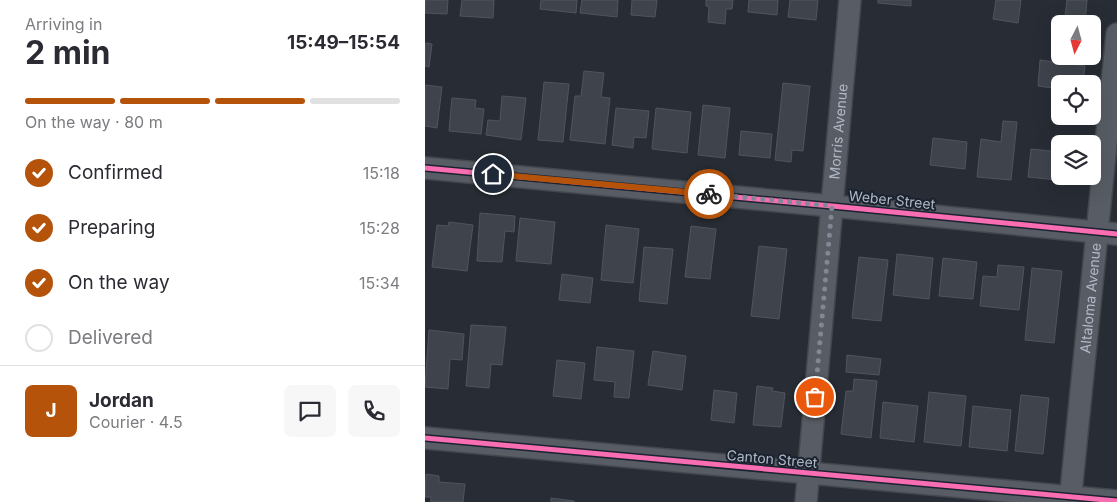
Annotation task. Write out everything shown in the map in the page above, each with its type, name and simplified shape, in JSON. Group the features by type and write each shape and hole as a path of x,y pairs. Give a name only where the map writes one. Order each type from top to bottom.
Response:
{"street":[{"name":"Morris Avenue","path":"806,502 850,0"},
{"name":"Altaloma Avenue","path":"1071,499 1107,233 1117,34"},
{"name":"Weber Street","path":"425,168 1107,233"},
{"name":"Canton Street","path":"425,438 1071,499 1117,501"}],"building":[{"path":"425,0 448,0 447,14 425,13"},
{"path":"462,0 494,0 493,18 460,16"},
{"path":"541,0 577,0 576,13 540,9"},
{"path":"582,0 618,0 617,17 580,13"},
{"path":"632,0 657,0 655,17 631,15"},
{"path":"706,0 733,0 732,9 726,9 725,24 708,22 709,7 706,6"},
{"path":"749,0 778,0 777,15 748,12"},
{"path":"790,0 818,0 816,20 788,17"},
{"path":"878,0 911,0 911,6 878,3"},
{"path":"996,0 1021,0 1018,23 993,19"},
{"path":"1067,0 1087,0 1086,15 1065,15"},
{"path":"425,43 432,44 429,67 425,66"},
{"path":"1040,60 1051,61 1051,65 1085,66 1084,75 1051,75 1051,88 1038,86"},
{"path":"584,71 604,73 601,97 610,98 605,144 570,140 575,96 581,96"},
{"path":"544,82 569,84 563,142 538,140"},
{"path":"783,83 810,86 803,151 792,150 791,162 775,160"},
{"path":"425,85 442,87 437,128 425,126"},
{"path":"502,96 526,98 521,140 486,135 488,120 500,121"},
{"path":"452,98 476,100 475,108 484,109 481,134 449,131"},
{"path":"703,105 730,108 725,158 698,155"},
{"path":"616,108 649,111 646,138 634,137 633,148 612,145"},
{"path":"656,108 691,112 687,153 652,149"},
{"path":"1003,121 1017,122 1011,180 977,177 981,139 1001,142"},
{"path":"741,131 772,134 770,158 739,155"},
{"path":"933,138 967,142 965,169 930,165"},
{"path":"1031,149 1051,151 1051,179 1028,177"},
{"path":"480,213 515,216 514,232 505,231 502,262 477,261"},
{"path":"520,218 555,222 551,264 516,261"},
{"path":"449,222 473,225 467,271 432,267 437,225 448,226"},
{"path":"606,225 639,229 633,283 601,280"},
{"path":"691,226 716,229 710,279 685,277"},
{"path":"759,246 787,249 779,319 751,316"},
{"path":"644,247 673,249 667,304 639,301"},
{"path":"897,254 933,258 929,299 893,295"},
{"path":"859,257 888,260 881,321 852,318"},
{"path":"943,258 977,262 973,299 939,296"},
{"path":"998,265 1024,267 1019,310 980,306 983,276 997,277"},
{"path":"1032,268 1062,271 1054,343 1025,340"},
{"path":"562,274 593,278 590,303 559,300"},
{"path":"471,325 506,327 502,365 491,364 489,388 466,386"},
{"path":"429,330 464,334 462,360 450,359 448,389 425,387"},
{"path":"597,347 634,351 629,398 614,397 615,382 594,380"},
{"path":"653,351 686,356 682,390 648,385"},
{"path":"847,355 881,359 879,375 846,372"},
{"path":"557,360 585,363 581,399 553,396"},
{"path":"854,379 877,381 871,438 841,434 846,391 853,391"},
{"path":"757,386 773,388 772,391 785,393 781,427 753,425"},
{"path":"714,390 737,393 734,423 711,420"},
{"path":"929,392 966,396 961,446 924,442"},
{"path":"1021,395 1049,398 1043,454 1015,451"},
{"path":"883,402 918,406 914,442 880,438"},
{"path":"973,406 1011,410 1007,451 969,447"},
{"path":"426,474 439,476 439,482 465,484 463,502 431,502 431,497 425,497"},
{"path":"551,498 574,501 574,502 551,502"}],"cycle path":[{"path":"425,168 1117,234"},
{"path":"425,438 1117,501"}],"way so far":[{"path":"709,194 832,206 815,397"}],"route":[{"path":"493,174 709,194"}]}
